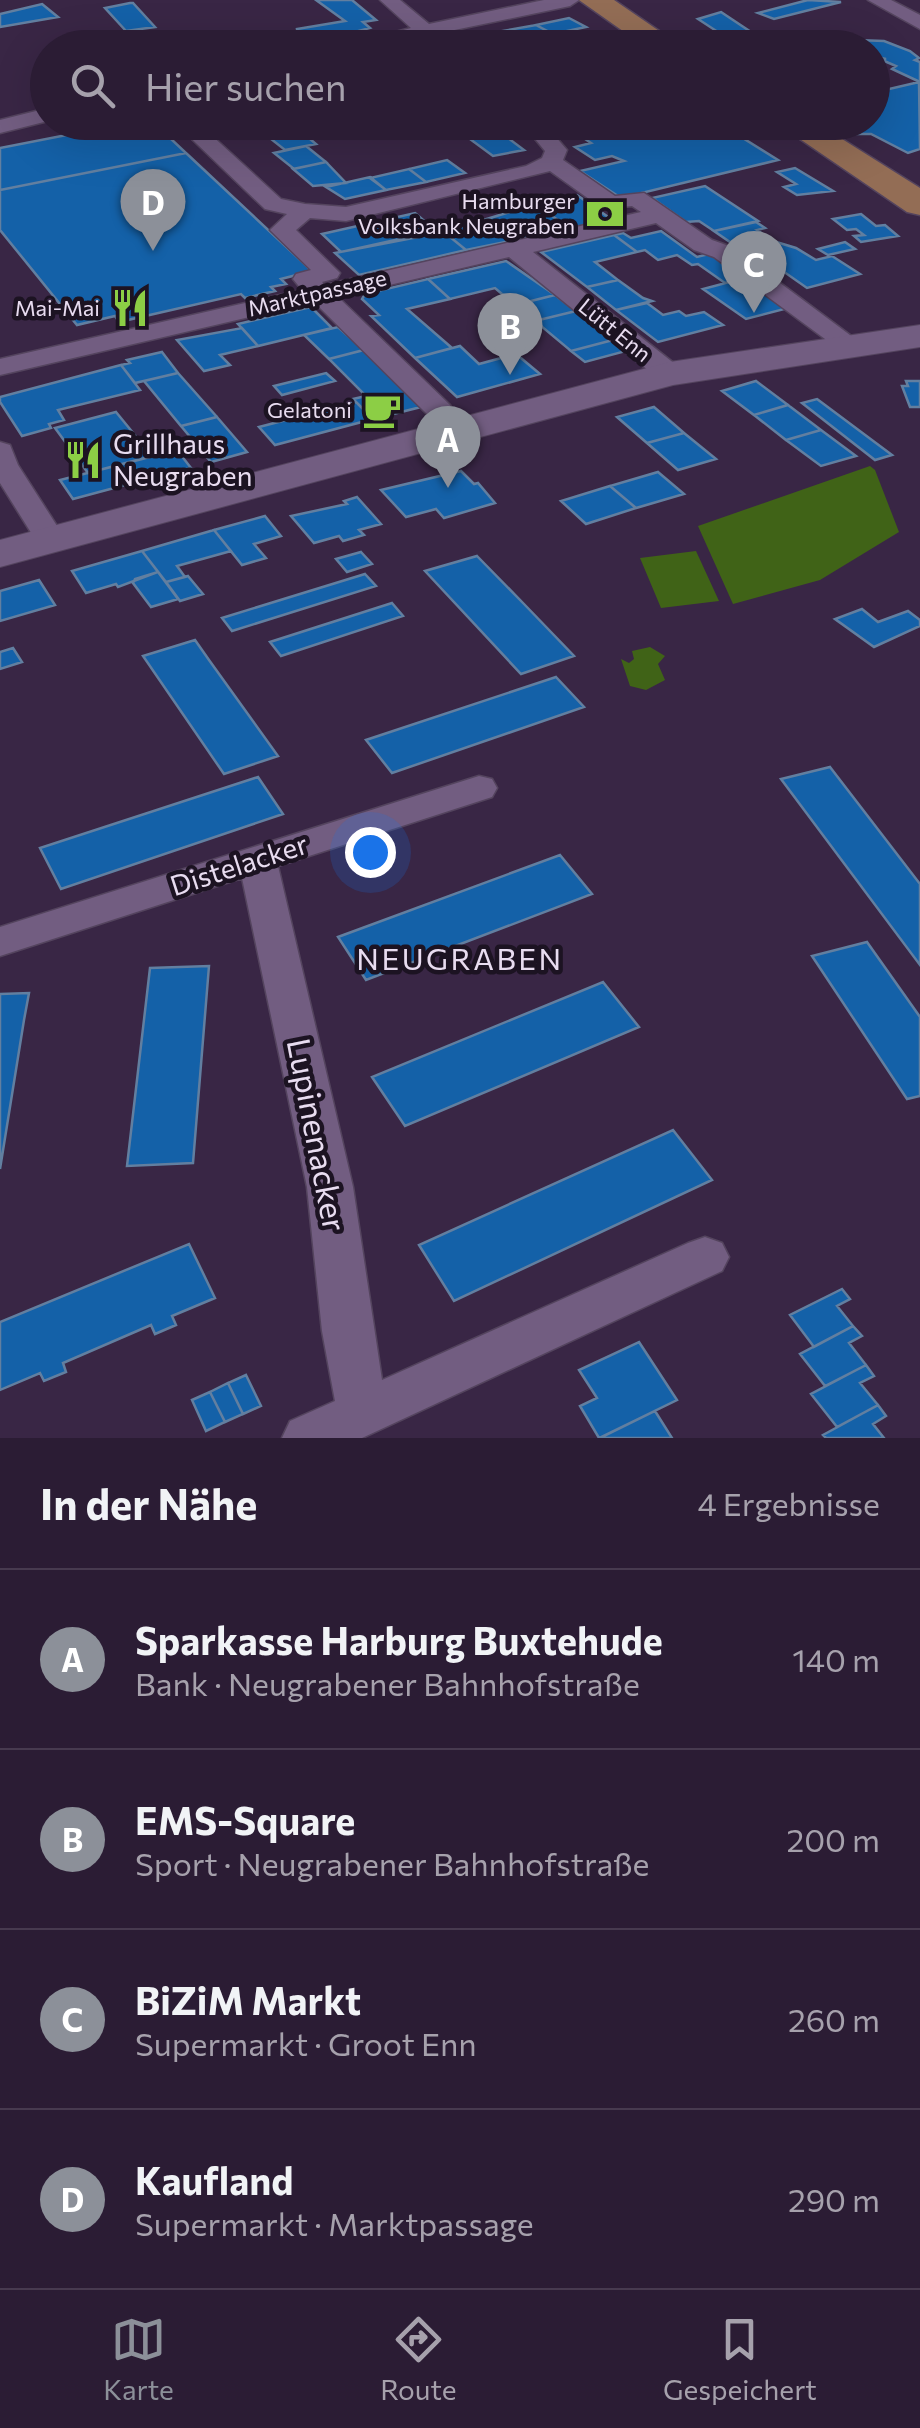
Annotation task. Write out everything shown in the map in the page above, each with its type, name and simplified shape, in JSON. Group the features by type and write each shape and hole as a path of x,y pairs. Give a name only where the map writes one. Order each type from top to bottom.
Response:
{"main road":[{"path":"594,0 641,30"},
{"path":"625,0 662,30"},
{"path":"819,140 918,204"}],"street":[{"path":"389,0 426,30 570,0"},
{"path":"877,0 920,23"},
{"path":"0,127 30,119"},
{"path":"204,140 273,204 346,214 510,178 551,162 556,150 547,140"},
{"path":"551,162 703,245 724,252 853,347 920,352"},
{"name":"Marktpassage","path":"0,367 330,285 513,248 635,207"},
{"path":"305,211 282,230 440,411 451,432"},
{"name":"Lütt Enn","path":"513,248 670,374"},
{"path":"0,554 670,374 920,336"},
{"path":"0,451 3,466 52,540"},
{"name":"Distelacker","path":"0,942 479,788"},
{"name":"Lupinenacker","path":"257,859 330,1187 347,1331 364,1413"},
{"path":"308,1438 705,1257"}],"green space":[{"path":"870,466 899,532 820,580 733,604 698,526"},
{"path":"696,551 719,601 661,608 640,558"},
{"path":"650,647 665,656 658,664 665,680 646,690 630,686 621,659 629,663 634,659 632,651"}],"building":[{"path":"316,0 352,0 376,20 363,22 370,28 362,30 297,30 297,29 345,21"},
{"path":"808,0 841,2 774,19 758,13"},
{"path":"133,3 155,27 125,30 105,8"},
{"path":"42,4 58,17 0,27 0,14"},
{"path":"721,12 748,30 715,30 698,19"},
{"path":"569,18 586,27 545,30 536,25"},
{"path":"536,25 545,30 508,30"},
{"path":"890,43 919,58 915,60 920,62 920,82 892,69 896,66 890,63"},
{"path":"919,82 920,149 908,153 883,140 890,140 890,89"},
{"path":"41,140 172,140 186,153 0,190 0,148"},
{"path":"272,140 311,140 316,144 285,150"},
{"path":"471,140 511,140 524,150 493,156"},
{"path":"586,140 746,140 778,160 621,198 580,171 624,161 612,156 595,160 575,147 591,143"},
{"path":"306,146 326,162 294,169 274,153"},
{"path":"186,153 312,271 281,279 286,284 271,287 275,291 245,298 241,294 119,322 115,316 77,325 0,230 0,190"},
{"path":"447,160 465,173 426,182 409,169"},
{"path":"326,162 346,183 313,186 293,169"},
{"path":"795,168 833,191 797,195 784,187 796,184 777,172"},
{"path":"409,169 426,182 386,190 370,178"},
{"path":"370,177 386,190 345,199 326,187"},
{"path":"705,186 758,221 714,231 699,221 686,222 652,198"},
{"path":"577,195 611,219 570,229 536,204"},
{"path":"536,204 570,229 466,250 444,232"},
{"path":"415,213 436,231 341,252 322,234"},
{"path":"861,214 898,236 861,242 854,236 864,235 856,229 847,230 833,219"},
{"path":"756,222 765,228 757,230 773,241 816,260 832,256 860,274 807,288 780,269 772,271 714,231"},
{"path":"661,231 697,257 713,253 748,277 725,283 698,264 692,265 677,255 658,260 645,250 637,252 614,235 623,233 631,238"},
{"path":"444,232 466,250 359,275 335,253"},
{"path":"614,235 637,252 595,262 618,280 587,287 541,252"},
{"path":"845,242 855,249 828,255 818,249"},
{"path":"506,261 555,295 515,305 495,288 450,299 428,279"},
{"path":"748,277 792,307 746,319 703,289"},
{"path":"428,279 450,299 407,309 452,348 415,358 371,316 379,315 362,299 365,294"},
{"path":"618,280 652,301 616,310 587,287"},
{"path":"555,295 576,311 535,321 520,314 524,313 515,305"},
{"path":"647,303 663,315 704,312 723,325 658,342 616,310"},
{"path":"311,307 332,328 258,346 238,324"},
{"path":"576,311 613,340 571,351 535,321"},
{"path":"338,327 364,350 329,359 304,335"},
{"path":"242,328 258,346 220,355 230,365 204,371 177,340"},
{"path":"613,340 626,351 585,362 571,351"},
{"path":"460,346 479,364 516,354 540,374 457,397 415,358"},
{"path":"364,350 421,407 373,419 353,399 366,396 329,359"},
{"path":"162,352 178,373 135,383 121,365 130,363 127,360"},
{"path":"121,365 140,390 58,410 64,420 49,424 51,428 22,436 0,402 0,397"},
{"path":"178,373 217,417 181,426 144,381"},
{"path":"326,373 335,381 282,395 274,386"},
{"path":"756,381 788,405 754,415 722,391"},
{"path":"906,381 920,381 920,407 910,407 902,386 908,386"},
{"path":"817,399 892,455 875,460 802,403"},
{"path":"356,402 373,419 275,445 259,427"},
{"path":"788,405 821,430 786,440 754,415"},
{"path":"654,407 684,433 647,443 617,417"},
{"path":"116,412 152,456 88,473 55,428"},
{"path":"217,417 247,452 211,462 181,426"},
{"path":"821,430 856,456 821,466 786,440"},
{"path":"684,433 716,459 678,470 647,443"},
{"path":"177,450 191,468 129,484 115,466"},
{"path":"115,466 129,484 73,499 60,480"},
{"path":"461,471 495,503 444,518 436,509 406,517 381,490"},
{"path":"658,472 684,494 636,508 610,486"},
{"path":"610,486 636,508 586,524 561,501"},
{"path":"357,497 381,524 359,530 364,535 314,543 291,516 347,504 344,501"},
{"path":"265,516 281,536 254,544 266,558 242,565 214,530"},
{"path":"214,530 231,551 177,566 185,577 166,582 142,551"},
{"path":"142,551 158,572 118,587 116,584 86,593 72,571"},
{"path":"361,552 372,564 347,572 336,559"},
{"path":"477,556 574,656 521,674 425,571"},
{"path":"158,572 178,599 151,607 133,583"},
{"path":"365,574 376,586 232,631 222,618"},
{"path":"188,576 203,594 180,601 166,582"},
{"path":"39,580 55,605 0,621 0,591"},
{"path":"392,603 403,616 281,656 270,642"},
{"path":"862,609 878,622 908,611 920,620 920,626 874,647 835,619"},
{"path":"195,640 278,756 224,774 143,656"},
{"path":"13,648 22,662 0,669 0,652"},
{"path":"556,677 584,707 392,773 366,740"},
{"path":"830,767 920,884 920,965 781,779"},
{"path":"258,777 283,814 61,889 40,848"},
{"path":"560,855 592,894 366,980 338,937"},
{"path":"867,942 920,1017 920,1096 907,1099 812,956"},
{"path":"209,966 193,1163 127,1166 150,968"},
{"path":"603,982 639,1027 405,1126 372,1077"},
{"path":"29,993 24,1020 0,1169 0,994"},
{"path":"673,1130 712,1180 454,1301 419,1245"},
{"path":"189,1244 215,1298 172,1316 176,1325 155,1334 151,1325 63,1363 66,1372 44,1381 40,1373 0,1390 0,1322"},
{"path":"842,1289 850,1299 837,1306 853,1326 814,1347 790,1315"},
{"path":"853,1326 862,1336 849,1343 866,1365 825,1386 800,1354"},
{"path":"639,1342 677,1400 599,1438 580,1406 597,1398 579,1370"},
{"path":"866,1365 874,1376 860,1383 878,1405 837,1427 811,1394"},
{"path":"246,1375 261,1406 243,1414 228,1383"},
{"path":"228,1383 243,1414 225,1422 210,1392"},
{"path":"210,1392 225,1422 206,1431 192,1400"},
{"path":"878,1405 886,1416 873,1424 884,1438 823,1435"},
{"path":"655,1411 672,1438 600,1438"}],"place":[{"name":"Hamburger Volksbank Neugraben","path":"605,214"},
{"name":"Kaufland","path":"153,251"},
{"name":"Mai-Mai","path":"130,308"},
{"name":"BiZiM Markt","path":"754,313"},
{"name":"EMS-Square","path":"510,375"},
{"name":"Gelatoni","path":"382,410"},
{"name":"Grillhaus Neugraben","path":"83,460"},
{"name":"Sparkasse Harburg Buxtehude","path":"448,488"}],"district":[{"name":"NEUGRABEN","path":"460,960"}]}
